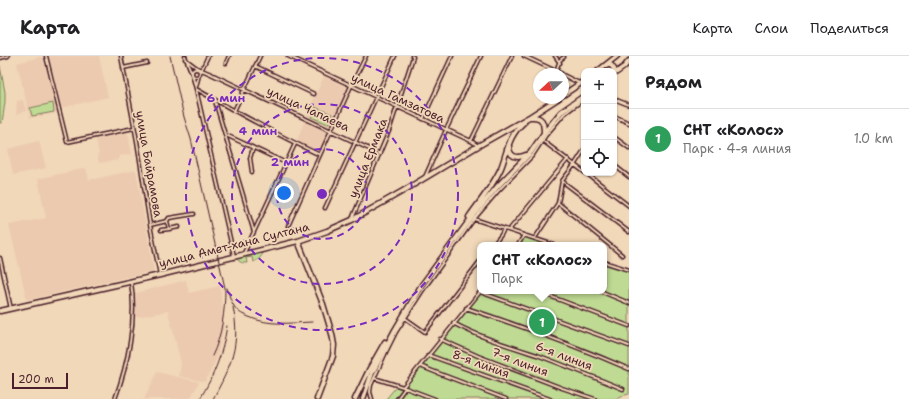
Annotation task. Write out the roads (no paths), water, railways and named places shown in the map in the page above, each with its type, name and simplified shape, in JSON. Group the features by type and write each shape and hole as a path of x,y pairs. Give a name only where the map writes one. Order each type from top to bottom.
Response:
{"main road":[{"path":"602,68 617,56"},
{"path":"617,71 624,67 629,60"},
{"path":"602,68 608,65 611,65 613,68"},
{"path":"569,91 581,84"},
{"path":"364,399 372,373 421,286 492,193 531,152 561,112 581,99"},
{"path":"355,399 369,370 420,283 492,186 501,168 510,139 518,128 531,116 550,104"},
{"path":"531,116 541,119 544,133"},
{"name":"улица Амет-хана Султана","path":"0,311 234,257 298,241 327,231 352,220 531,116"},
{"path":"499,135 507,133 510,136 509,148 512,156 520,157 531,152"},
{"path":"298,241 323,304 334,345 333,356 317,399"}],"street":[{"path":"0,58 8,56"},
{"path":"46,56 67,142 134,128"},
{"name":"улица Байрамова","path":"120,56 160,275"},
{"path":"185,56 196,89 234,257"},
{"path":"196,89 208,56"},
{"path":"226,63 229,56"},
{"path":"234,111 260,56"},
{"name":"улица Гамзатова","path":"288,56 478,146"},
{"path":"288,226 366,56"},
{"path":"326,208 395,56"},
{"name":"улица Ермака","path":"352,220 389,131 413,56"},
{"path":"423,119 452,56"},
{"path":"424,178 481,56"},
{"path":"471,142 512,56"},
{"path":"524,56 550,68"},
{"path":"555,56 560,63"},
{"path":"558,68 560,60 564,57"},
{"name":"улица Чапаева","path":"186,59 197,68 380,154"},
{"path":"123,68 147,63"},
{"path":"255,66 314,94"},
{"path":"192,74 192,70 197,68 200,71 200,75"},
{"path":"192,74 195,77 200,75"},
{"path":"569,77 581,83"},
{"path":"196,89 295,144 320,155"},
{"path":"215,99 254,232"},
{"path":"372,399 370,392 374,378 386,352 423,290 474,219 498,191 533,155 564,114 581,100"},
{"path":"617,101 629,105"},
{"path":"617,117 629,123"},
{"path":"225,135 286,163"},
{"path":"617,139 629,148"},
{"path":"543,141 581,169"},
{"path":"244,254 295,144"},
{"path":"252,172 250,158 253,147"},
{"path":"535,238 558,202 562,182 581,155"},
{"path":"509,230 568,159"},
{"path":"617,167 629,177"},
{"path":"590,176 629,206"},
{"path":"562,182 629,232"},
{"path":"558,202 606,242"},
{"path":"150,225 167,221 169,218 194,214"},
{"path":"474,219 546,242"},
{"path":"167,221 168,229"},
{"path":"162,230 179,227"},
{"path":"495,242 504,229"},
{"path":"520,242 524,235"},
{"path":"607,243 622,255"},
{"path":"0,258 11,308"},
{"path":"607,263 629,270"},
{"path":"405,318 425,332 477,265"},
{"path":"115,399 123,377 130,340 133,293 130,281"},
{"path":"398,399 404,387 428,354 478,294"},
{"path":"488,294 629,346"},
{"path":"544,294 629,326"},
{"path":"607,294 629,303"},
{"path":"466,308 530,330 612,361 629,369"},
{"name":"6-я линия","path":"454,323 460,327 570,367 623,389"},
{"name":"7-я линия","path":"440,340 562,388 595,399"},
{"name":"8-я линия","path":"428,354 550,399"},
{"path":"420,366 506,399"},
{"path":"374,378 436,399"}],"railway":[{"path":"170,56 184,117 191,139 225,288 222,323 212,356"},
{"path":"227,288 231,302 236,309 240,313 249,317 272,323 312,322"},
{"path":"213,399 225,376 233,355 236,333 233,307"},
{"path":"200,399 217,364 223,346 227,326"}],"place":[{"name":"СНТ «Колос»","path":"542,322"}]}
